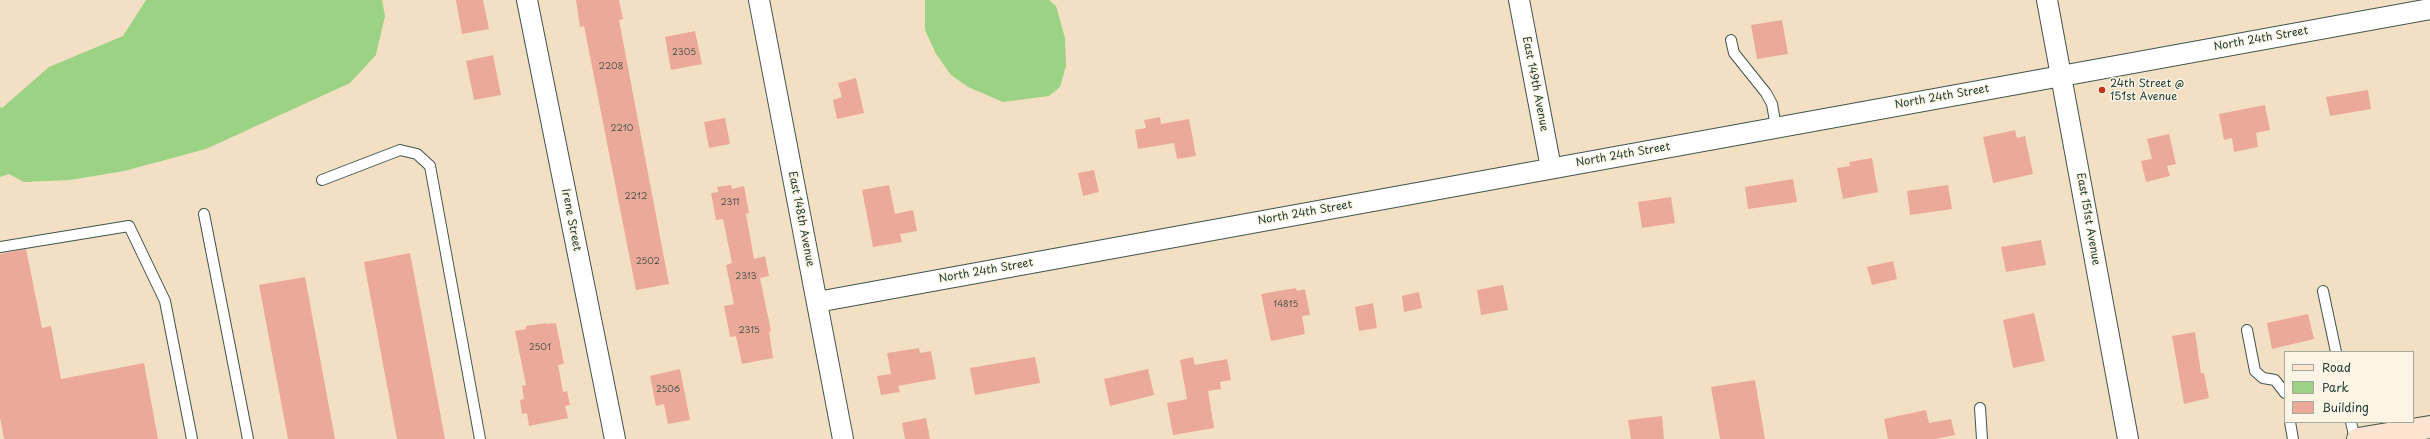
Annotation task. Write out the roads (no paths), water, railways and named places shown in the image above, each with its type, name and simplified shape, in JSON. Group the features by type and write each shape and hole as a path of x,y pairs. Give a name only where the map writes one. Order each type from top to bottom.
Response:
{"street":[{"name":"Irene Street","path":"527,0 615,439"},
{"name":"East 148th Avenue","path":"759,0 843,439"},
{"name":"East 149th Avenue","path":"1519,0 1551,168"},
{"name":"East 151st Avenue","path":"2047,0 2128,439"},
{"name":"North 24th Street","path":"817,302 2430,9"},
{"path":"2356,439 2430,427"}],"lane":[{"path":"1731,40 1734,52 1772,104 1776,128"},
{"path":"322,180 400,150 417,154 430,166 480,439"},
{"path":"204,214 248,439"},
{"path":"0,247 129,226 165,301 192,439"},
{"path":"2323,291 2336,351"},
{"path":"2247,330 2255,371 2263,378 2275,380 2284,392"},
{"path":"1980,408 1982,439"},
{"path":"2290,423 2293,439"},
{"path":"2352,423 2356,439"}],"place":[{"name":"24th Street @ 151st Avenue","path":"2102,90"}]}
